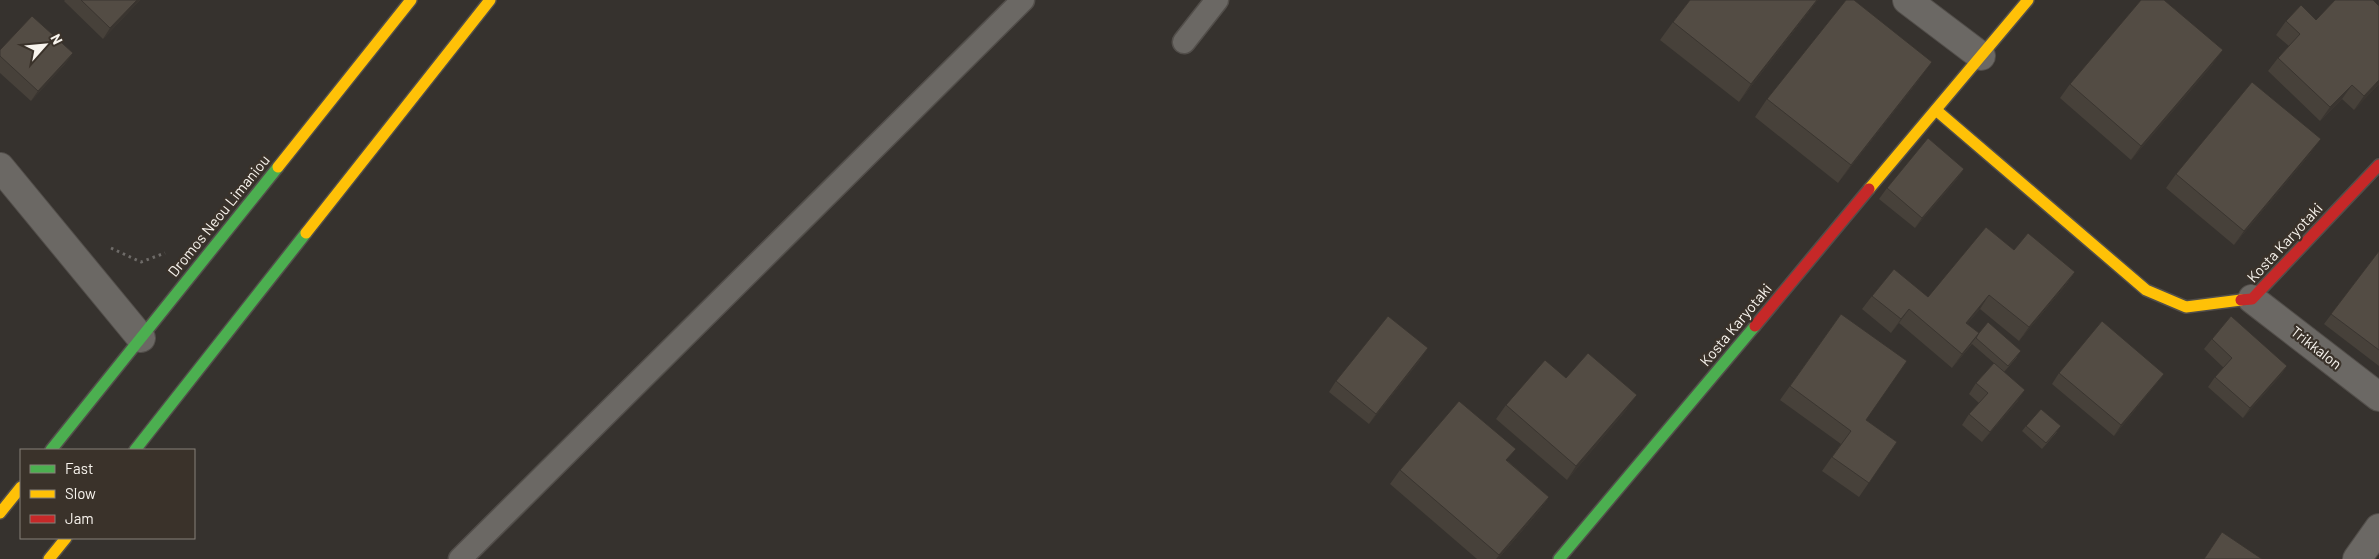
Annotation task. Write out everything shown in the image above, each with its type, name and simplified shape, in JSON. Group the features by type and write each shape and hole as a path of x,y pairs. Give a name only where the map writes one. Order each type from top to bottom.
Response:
{"street":[{"name":"Dromos Neou Limaniou","path":"51,449 411,0"},
{"path":"135,449 490,0"},
{"path":"1907,0 1981,56"},
{"name":"Kosta Karyotaki","path":"1559,559 2028,0"},
{"name":"Kosta Karyotaki","path":"1936,110 2146,290 2186,308 2252,299 2379,165"},
{"path":"0,168 140,338"},
{"name":"Trikkalon","path":"2252,299 2379,397"},
{"path":"0,514 20,488"},
{"path":"2357,559 2379,528"},
{"path":"49,559 65,539"}],"lane":[{"path":"460,559 1022,0"},
{"path":"1184,42 1217,0"}],"building":[{"path":"81,0 137,0 110,28"},
{"path":"1690,0 1817,0 1751,84 1673,22"},
{"path":"1846,0 1854,0 1932,62 1851,165 1767,99"},
{"path":"2141,0 2164,0 2223,50 2141,146 2070,84"},
{"path":"2335,0 2373,0 2379,6 2379,80 2364,96 2352,85 2330,107 2278,58 2300,34 2286,21 2301,5 2316,20"},
{"path":"32,16 73,53 38,91 0,56 0,50"},
{"path":"2252,82 2321,139 2244,231 2176,174"},
{"path":"1928,138 1964,169 1922,218 1887,188"},
{"path":"1986,227 2014,250 2028,233 2075,272 2029,327 1989,295 1966,323 1979,333 1962,354 1909,309 1901,319 1872,296 1894,269 1928,297"},
{"path":"2379,251 2379,350 2331,314"},
{"path":"1841,314 1907,361 1866,420 1897,442 1869,483 1832,457 1851,431 1790,386"},
{"path":"1388,316 1428,348 1376,414 1336,381"},
{"path":"2231,316 2287,366 2250,408 2215,377 2232,358 2212,339"},
{"path":"2102,321 2164,374 2121,425 2059,373"},
{"path":"1988,322 2021,351 2008,366 1976,338"},
{"path":"1588,353 1637,395 1576,466 1506,405 1545,360 1566,378"},
{"path":"1994,363 2025,390 1990,432 1969,414 1988,393 1976,383"},
{"path":"1459,401 1516,449 1506,460 1549,497 1499,555 1400,470"},
{"path":"2041,409 2061,426 2046,443 2026,426"},
{"path":"2222,532 2262,559 2204,559"}],"traffic: fast":[{"path":"52,449 278,167"},
{"path":"136,449 306,233"},
{"path":"1559,559 1755,326"}],"traffic: slow":[{"path":"278,167 411,0"},
{"path":"306,233 490,0"},
{"path":"1869,189 2028,0"},
{"path":"1936,110 2146,290 2186,307 2241,300"},
{"path":"0,513 20,488"},
{"path":"49,559 65,539"}],"traffic: jam":[{"path":"2241,300 2252,299 2379,165"},
{"path":"1755,326 1869,189"}]}
